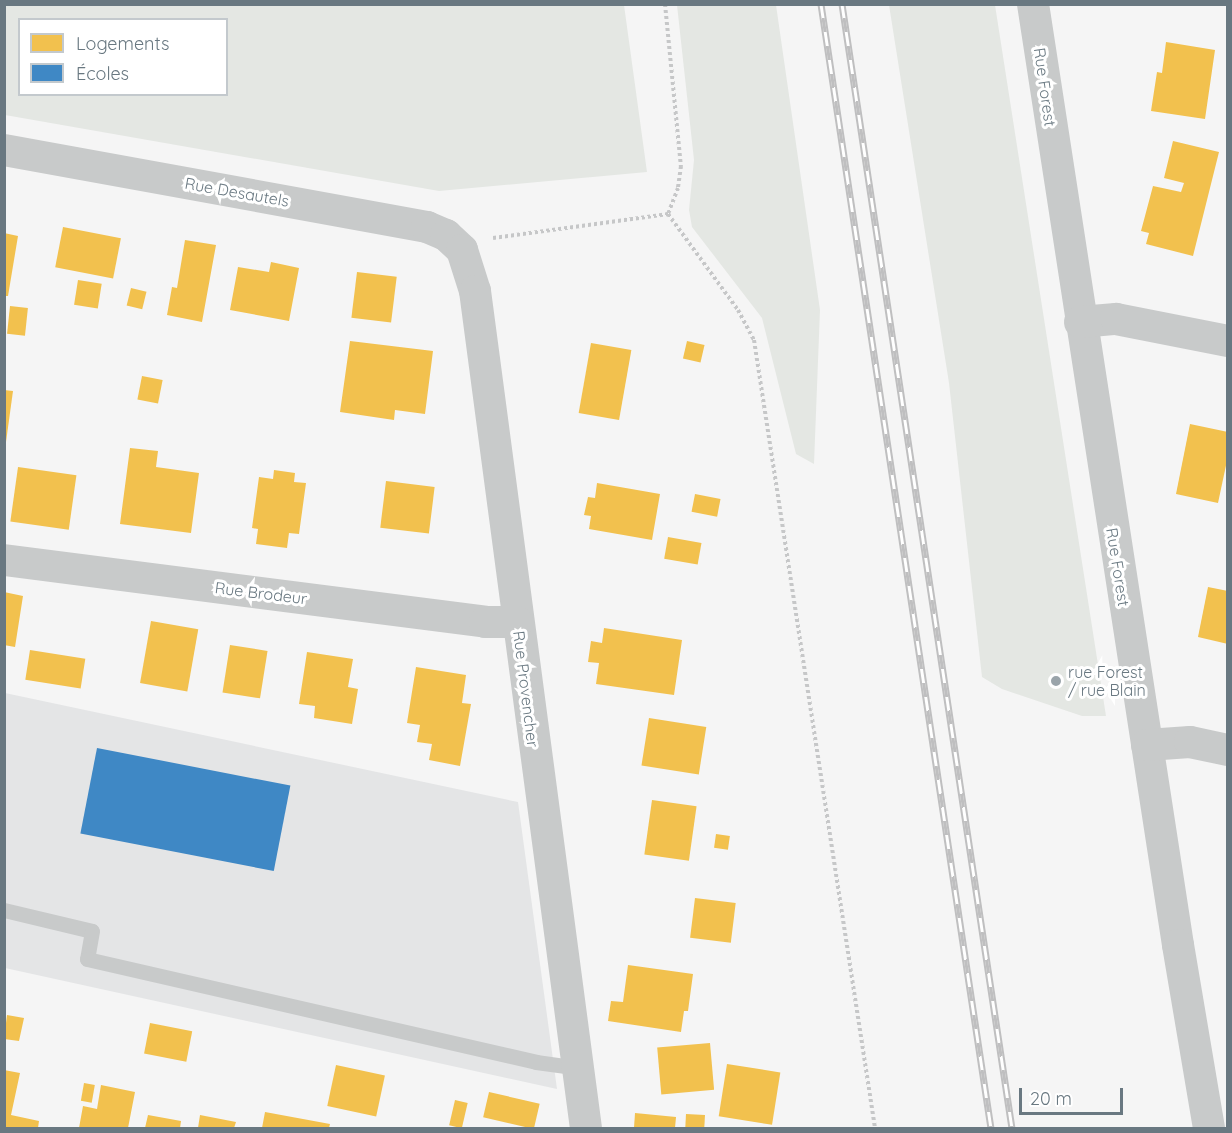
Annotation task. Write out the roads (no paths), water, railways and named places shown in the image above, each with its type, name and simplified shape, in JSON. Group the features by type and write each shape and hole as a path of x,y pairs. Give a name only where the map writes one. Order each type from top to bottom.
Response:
{"street":[{"name":"Rue Forest","path":"1033,4 1080,322 1209,1128"},
{"name":"Rue Desautels","path":"4,150 427,228 475,244"},
{"name":"Rue Provencher","path":"475,244 475,291 517,622 586,1128"},
{"path":"1080,322 1116,319 1227,341"},
{"name":"Rue Brodeur","path":"4,560 485,622 517,622"},
{"path":"1147,745 1190,742 1227,750"}],"lane":[{"path":"4,910 93,931 87,959 524,1060 579,1068"}],"railway":[{"path":"821,4 991,1128"},
{"path":"842,4 1012,1128"}],"place":[{"name":"rue Forest / rue Blain","path":"1056,681"}]}
